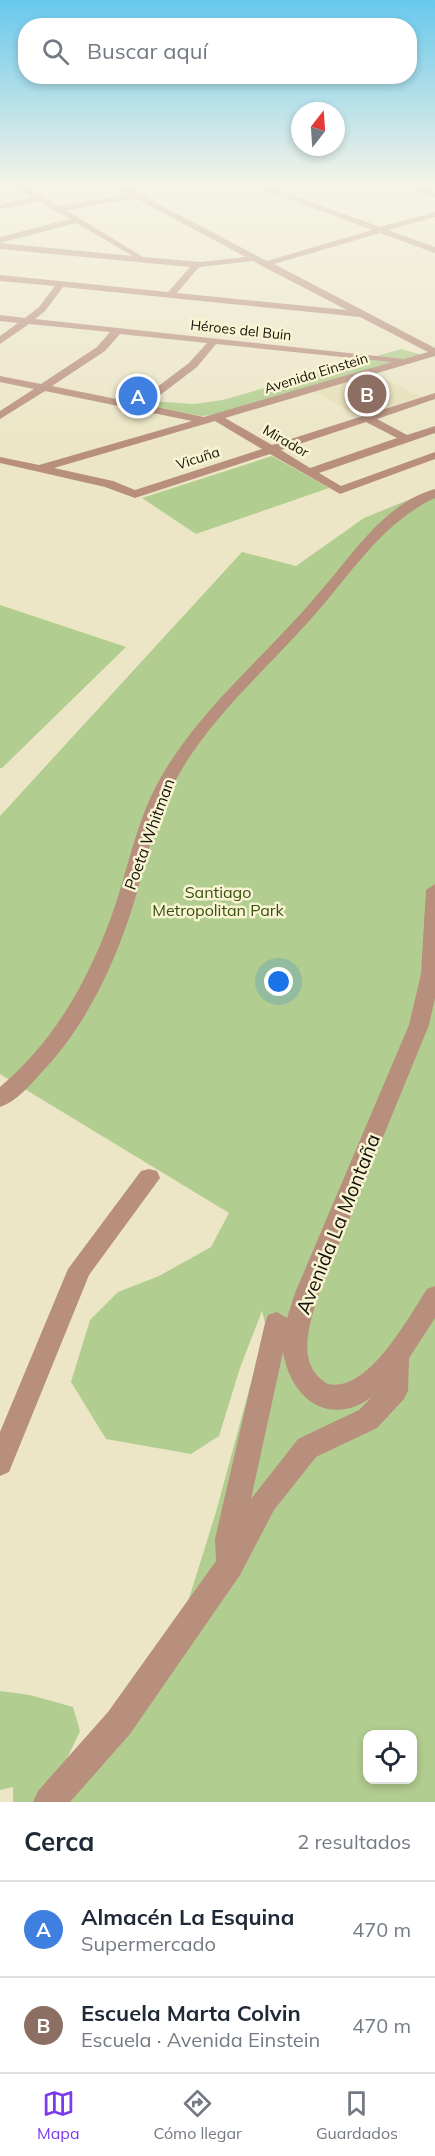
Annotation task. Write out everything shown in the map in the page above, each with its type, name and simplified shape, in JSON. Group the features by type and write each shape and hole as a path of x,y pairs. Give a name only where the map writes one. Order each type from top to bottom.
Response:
{"street":[{"path":"170,295 190,271"},
{"path":"279,271 435,353"},
{"path":"0,278 361,314"},
{"path":"0,341 47,304 62,284"},
{"name":"Héroes del Buin","path":"0,318 408,361"},
{"path":"0,416 101,349 118,330"},
{"path":"138,407 200,359 214,340"},
{"name":"Avenida Einstein","path":"39,469 435,353"},
{"name":"Avenida Einstein","path":"0,379 205,420"},
{"name":"Vicuña","path":"39,469 109,484 135,494 435,396"},
{"name":"Mirador","path":"218,418 340,490 435,455"},
{"path":"367,418 407,439"},
{"path":"309,472 435,429"},
{"path":"0,460 39,469"},
{"name":"Poeta Whitman","path":"0,1099 38,1063 66,1028 93,984 111,944 154,812 169,776 194,739 220,706 330,590 369,540 406,507 435,493"},
{"name":"Avenida La Montaña","path":"435,890 431,974 420,1025 307,1293 296,1333 295,1352 302,1377 318,1395 334,1399 358,1392 397,1354 435,1297"},
{"path":"0,1463 80,1269 149,1179"},
{"path":"230,1552 277,1323"},
{"path":"49,1802 119,1723 230,1552 265,1501 307,1448 368,1419 395,1391 397,1354"}],"shaded area":[{"path":"375,374 421,397 358,416 314,391"}],"green space":[{"path":"401,349 423,355 213,415 201,416 145,405 151,401 194,404 223,400"},
{"path":"272,456 329,488 196,534 142,498"},
{"name":"Santiago Metropolitan Park","path":"435,489 435,1802 64,1802 167,1669 216,1512 266,1327 262,1311 240,1368 219,1436 191,1454 106,1439 71,1382 90,1320 118,1292 159,1276 211,1247 229,1213 0,1074 0,816 242,552 296,566 364,518"},
{"path":"0,605 126,647 2,768 0,768"},
{"path":"0,1691 30,1695 73,1707 80,1731 57,1780 33,1802 13,1802 13,1787 0,1790"}],"place":[{"name":"Escuela Marta Colvin","path":"367,394"},
{"name":"Almacén La Esquina","path":"138,396"}]}
